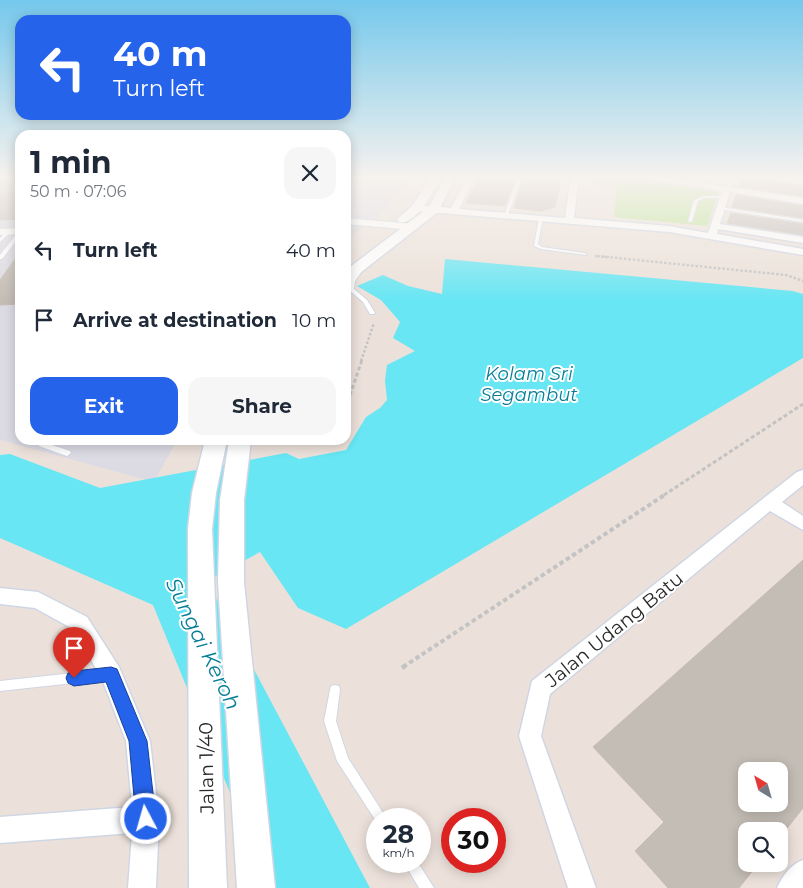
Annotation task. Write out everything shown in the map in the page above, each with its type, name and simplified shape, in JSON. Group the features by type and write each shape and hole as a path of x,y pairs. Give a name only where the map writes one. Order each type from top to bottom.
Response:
{"main road":[{"path":"351,257 405,217"},
{"path":"351,273 424,217"},
{"name":"Jalan 1/40","path":"208,888 200,529 204,493 215,445"},
{"path":"239,445 232,500 231,582 256,888"}],"street":[{"path":"534,217 670,229 803,252"},
{"path":"712,236 717,217"},
{"path":"351,221 412,227"},
{"path":"714,226 803,240"},
{"name":"Jalan Udang Batu","path":"582,888 530,736 540,688 803,476"},
{"path":"770,502 803,524"},
{"path":"0,596 38,600 80,623 111,674 138,741 146,819 142,888"},
{"path":"0,830 146,819"},
{"path":"791,888 803,873"}],"lane":[{"path":"780,217 803,221"},
{"path":"541,218 536,245 541,248 584,254"},
{"path":"0,241 12,234"},
{"path":"0,258 12,234"},
{"path":"365,262 352,281 351,290 365,301 372,313"},
{"path":"45,445 67,453"},
{"path":"0,686 111,674"},
{"path":"335,690 330,721 343,761 374,808"},
{"path":"417,873 427,888"}],"path":[{"path":"584,254 786,275 803,281"},
{"path":"351,392 374,322 372,313"},
{"path":"402,668 803,404"}],"shaded area":[{"path":"0,217 15,217 15,444 0,440"},
{"path":"351,217 376,217 351,236"},
{"path":"18,445 174,445 154,482"}],"green space":[{"path":"619,217 710,217 707,226"}],"water":[{"name":"Kolam Sri Segambut","path":"445,259 793,291 803,294 803,358 346,629 298,608 260,552 207,581 370,888 269,888 153,605 0,538 0,455 10,454 100,488 286,453 299,459 346,450 351,445 351,442 366,417 380,408 387,400 385,381 387,365 415,351 393,338 400,322 381,300 357,286 383,275 408,286 442,294"}],"building":[{"path":"0,217 15,217 15,219 0,220"},
{"path":"729,217 760,217 803,224 803,235 727,223"},
{"path":"15,259 15,304 0,305 0,280"},
{"path":"803,560 803,808 788,827 788,822 738,822 738,872 752,872 739,888 668,888 635,851 664,822 593,747"}],"route":[{"path":"74,678 111,674 138,741 146,819"}],"water label":[{"name":"Sungai Keroh","path":"203,644"}]}
